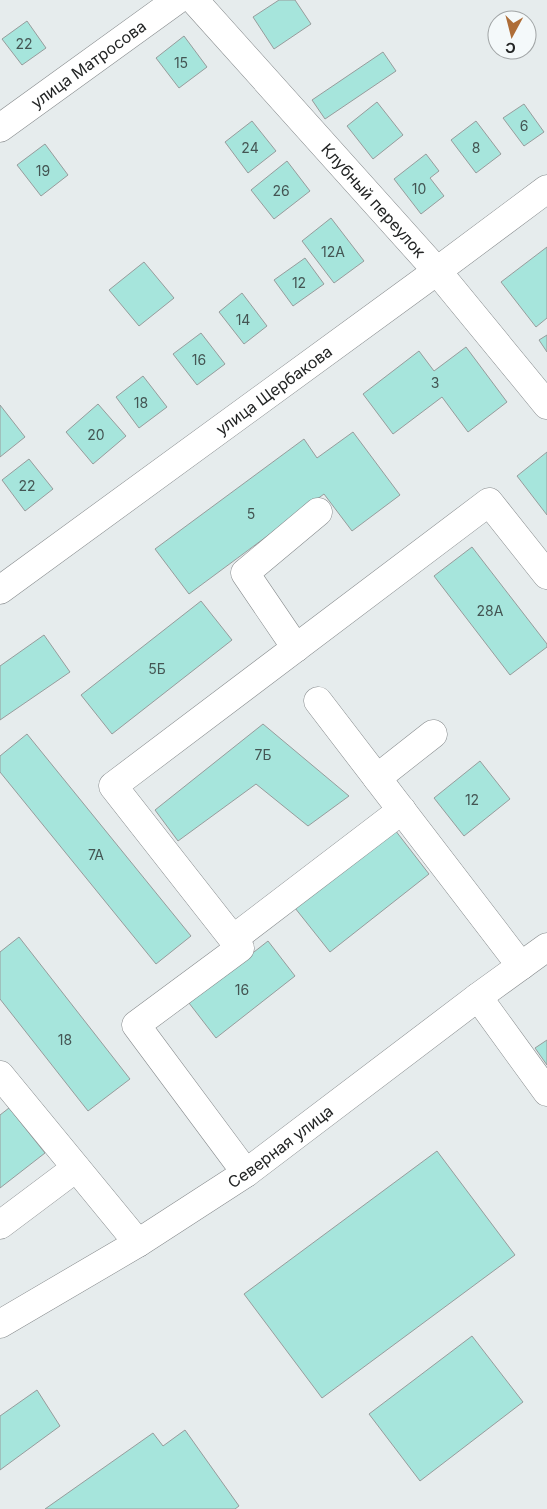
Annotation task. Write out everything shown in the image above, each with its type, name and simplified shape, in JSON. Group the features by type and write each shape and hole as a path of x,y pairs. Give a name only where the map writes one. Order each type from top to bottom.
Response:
{"street":[{"name":"улица Матросова","path":"0,128 177,0"},
{"name":"Клубный переулок","path":"194,0 437,271 547,405"},
{"name":"улица Щербакова","path":"0,590 547,189"},
{"path":"246,1173 136,1026 240,948 113,786 490,502 547,575"},
{"path":"296,648 245,573 318,512"},
{"path":"318,700 521,966"},
{"path":"377,778 433,734"},
{"path":"233,940 402,810"},
{"name":"Северная улица","path":"0,1324 138,1243 246,1173 547,947"},
{"path":"478,997 547,1092"},
{"path":"0,1075 138,1243"},
{"path":"0,1225 76,1168"}],"building":[{"path":"279,0 295,0 311,24 274,49 253,17"},
{"path":"27,21 46,48 22,65 2,39"},
{"path":"184,36 207,67 179,88 156,58"},
{"path":"383,52 396,71 325,119 312,100"},
{"path":"377,102 403,135 373,159 347,126"},
{"path":"524,104 544,132 524,146 503,118"},
{"path":"252,121 276,151 248,173 225,142"},
{"path":"476,121 501,154 476,173 451,140"},
{"path":"45,144 68,175 41,196 17,165"},
{"path":"426,154 439,171 430,178 444,196 421,214 394,179"},
{"path":"287,161 310,191 274,219 251,190"},
{"path":"331,218 364,261 334,283 302,241"},
{"path":"547,247 547,318 536,327 501,282"},
{"path":"305,258 324,284 293,306 274,280"},
{"path":"144,262 174,298 139,326 109,290"},
{"path":"242,293 267,326 244,344 219,312"},
{"path":"201,333 225,364 197,385 173,354"},
{"path":"547,335 547,352 539,340"},
{"path":"466,347 507,402 468,432 442,397 393,434 363,394 419,351 434,371"},
{"path":"143,376 167,407 139,428 116,397"},
{"path":"98,404 126,436 93,464 66,432"},
{"path":"0,405 25,437 0,457"},
{"path":"353,432 400,495 352,531 324,494 189,594 155,549 304,439 317,458"},
{"path":"547,452 547,515 517,476"},
{"path":"29,459 53,489 25,511 2,480"},
{"path":"472,547 547,644 547,647 510,675 434,576"},
{"path":"201,601 232,640 112,734 81,695"},
{"path":"44,635 70,672 0,720 0,666"},
{"path":"263,724 349,796 308,826 256,784 178,841 155,810"},
{"path":"27,734 191,936 156,964 0,772 0,756"},
{"path":"480,761 510,799 464,836 434,798"},
{"path":"395,830 429,874 330,952 295,908"},
{"path":"19,937 130,1079 88,1111 0,999 0,952"},
{"path":"268,941 295,976 216,1038 189,1003"},
{"path":"547,1040 547,1065 535,1048"},
{"path":"9,1108 45,1153 0,1188 0,1115"},
{"path":"437,1151 515,1255 322,1398 244,1294"},
{"path":"472,1336 523,1402 420,1481 369,1414"},
{"path":"37,1390 60,1426 0,1470 0,1416"},
{"path":"185,1430 239,1506 235,1509 45,1509 153,1433 163,1446"}]}
